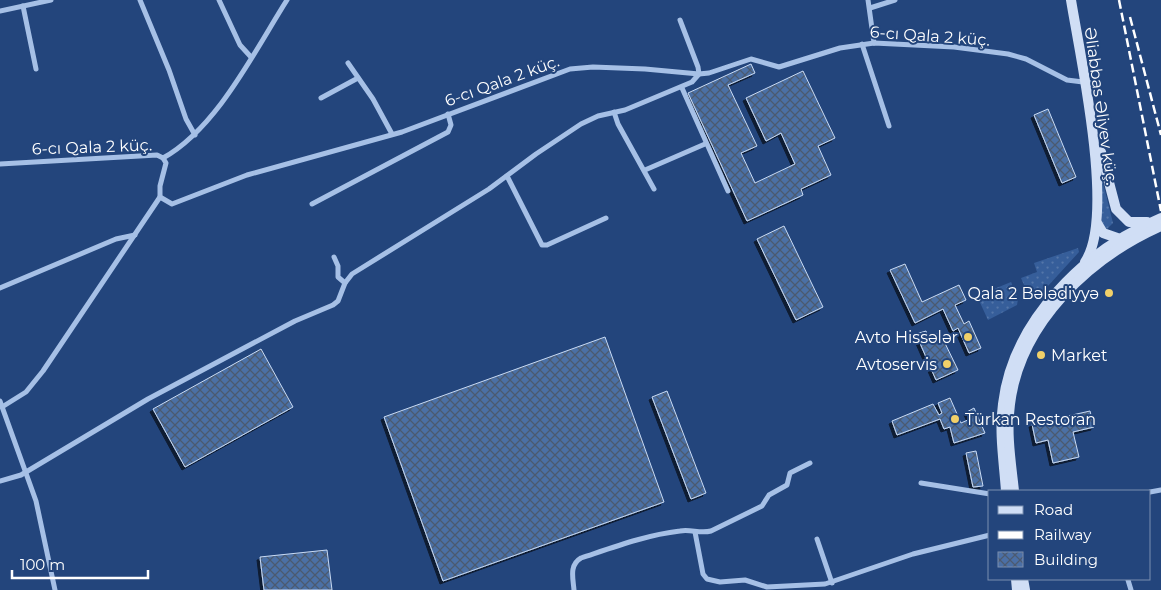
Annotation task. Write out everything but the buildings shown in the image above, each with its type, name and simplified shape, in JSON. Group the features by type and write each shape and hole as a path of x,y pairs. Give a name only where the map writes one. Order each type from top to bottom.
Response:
{"main road":[{"name":"Əliabbas Əliyev küç.","path":"1071,0 1088,83 1096,159 1097,223 1093,247 1078,272"},
{"path":"1077,0 1088,83 1110,194 1120,215 1129,222 1136,224 1158,222"},
{"path":"1118,251 1120,215"},
{"path":"1006,490 1001,419 1010,368 1017,349 1036,316 1078,272 1119,239 1158,222"},
{"path":"1014,490 1009,440 1009,411 1013,387 1024,352 1032,335 1054,307 1082,279 1158,222"},
{"path":"1097,223 1103,233 1131,242"}],"street":[{"path":"0,11 51,0"},
{"path":"140,0 170,70 189,126 195,135"},
{"path":"219,0 240,45 251,57"},
{"path":"163,158 195,135 214,112 287,0"},
{"path":"868,0 874,43"},
{"path":"870,8 895,0"},
{"path":"23,6 36,68"},
{"path":"0,481 27,471 148,399 295,321 333,305 338,301 345,283 352,274 507,176 568,132 590,119 682,88 692,82 699,74 697,62 680,20"},
{"name":"6-cı Qala 2 küç.","path":"0,164 147,155 163,158 166,163 160,186 160,197 168,203 176,204 246,175 392,134 570,69 628,68 699,74 709,73 751,59 779,67 823,52 874,43 954,48 1008,54 1026,59 1067,80 1088,83"},
{"path":"862,44 889,126"},
{"path":"348,63 384,118 392,134"},
{"path":"321,98 358,78"},
{"path":"682,88 728,191"},
{"path":"614,112 618,124 654,189"},
{"path":"312,204 448,132 451,126 448,114"},
{"path":"645,170 706,144"},
{"path":"507,176 542,245 547,245 606,218"},
{"path":"55,590 36,500 1,404 26,392 34,383 160,197"},
{"path":"0,288 116,239 135,235"},
{"path":"334,257 338,266 338,278 345,283"},
{"path":"574,590 573,567 576,561 641,538 681,530 695,532 711,531 762,506 769,495 787,485 790,473 810,464"},
{"path":"921,483 988,494"},
{"path":"695,532 703,574 712,581 745,580 776,587 832,583 864,569 912,554 988,535"},
{"path":"817,539 832,583"},
{"path":"1128,580 1131,590"}],"shaded area":[{"path":"1100,171 1113,223 1106,230 1102,224"},
{"path":"1078,248 1079,252 1037,298 1030,299 1021,278 1037,272 1034,263"},
{"path":"1011,282 1018,299 1017,305 988,320 977,296"}],"railway":[{"path":"1119,0 1161,211"},
{"path":"1130,17 1161,135"}],"place":[{"name":"Qala 2 Bələdiyyə","path":"1109,293"},
{"name":"Avto Hissələr","path":"968,337"},
{"name":"Market","path":"1041,355"},
{"name":"Avtoservis","path":"947,364"},
{"name":"Türkan Restoran","path":"955,419"}]}
